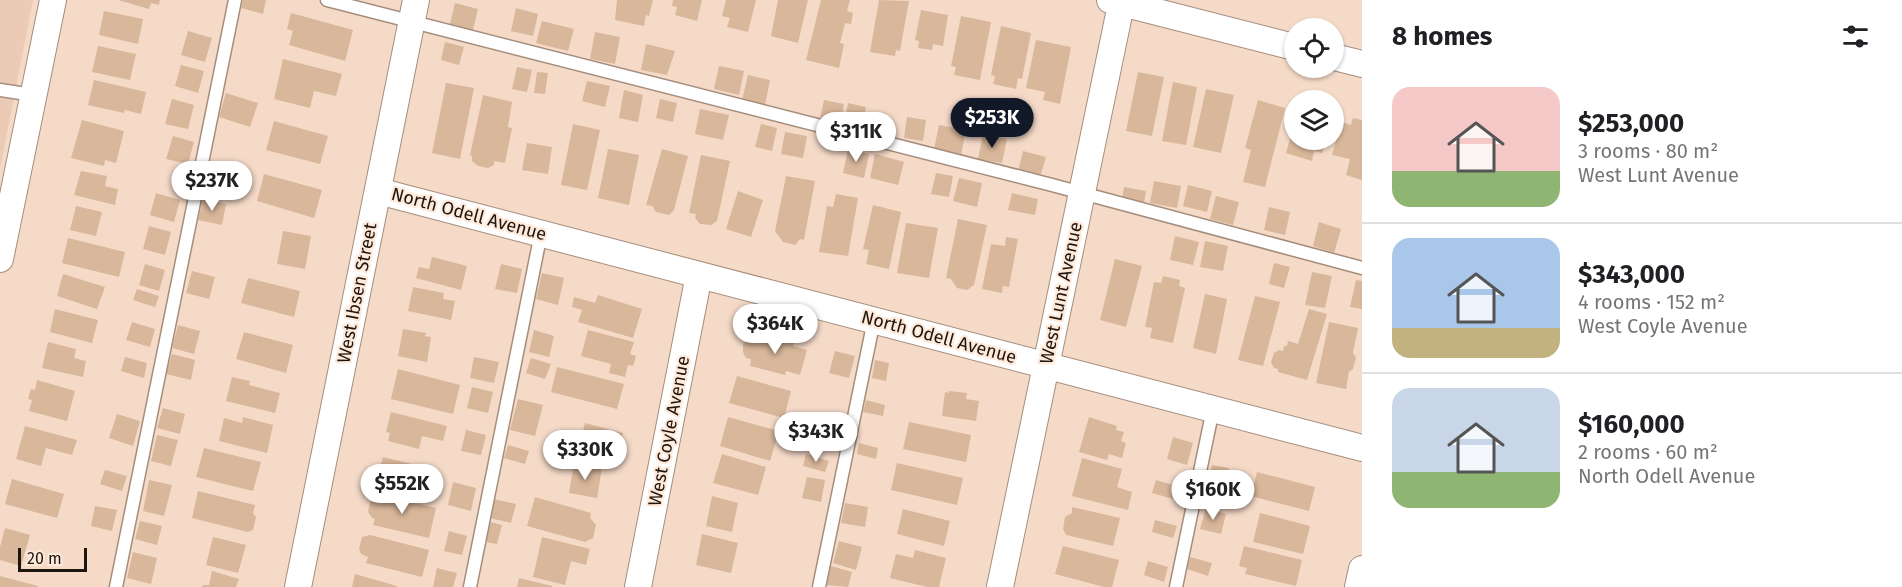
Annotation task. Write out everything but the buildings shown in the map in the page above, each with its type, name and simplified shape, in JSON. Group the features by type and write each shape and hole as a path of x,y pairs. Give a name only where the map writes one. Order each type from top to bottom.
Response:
{"street":[{"path":"1,248 53,0"},
{"path":"1118,1 1284,44"},
{"name":"West Lunt Avenue","path":"999,587 1082,193 1118,1"},
{"name":"West Ibsen Street","path":"298,587 414,11"},
{"path":"1344,60 1362,64"},
{"name":"North Odell Avenue","path":"378,191 1362,448"},
{"name":"West Coyle Avenue","path":"638,587 699,275"},
{"path":"1358,587 1362,569"}],"lane":[{"path":"116,587 235,0"},
{"path":"327,0 414,11 1362,268"},
{"path":"0,90 33,95"},
{"path":"470,587 541,233"},
{"path":"819,587 874,320"},
{"path":"1176,587 1213,409"}],"shaded area":[{"path":"0,0 33,0 0,169"}]}
